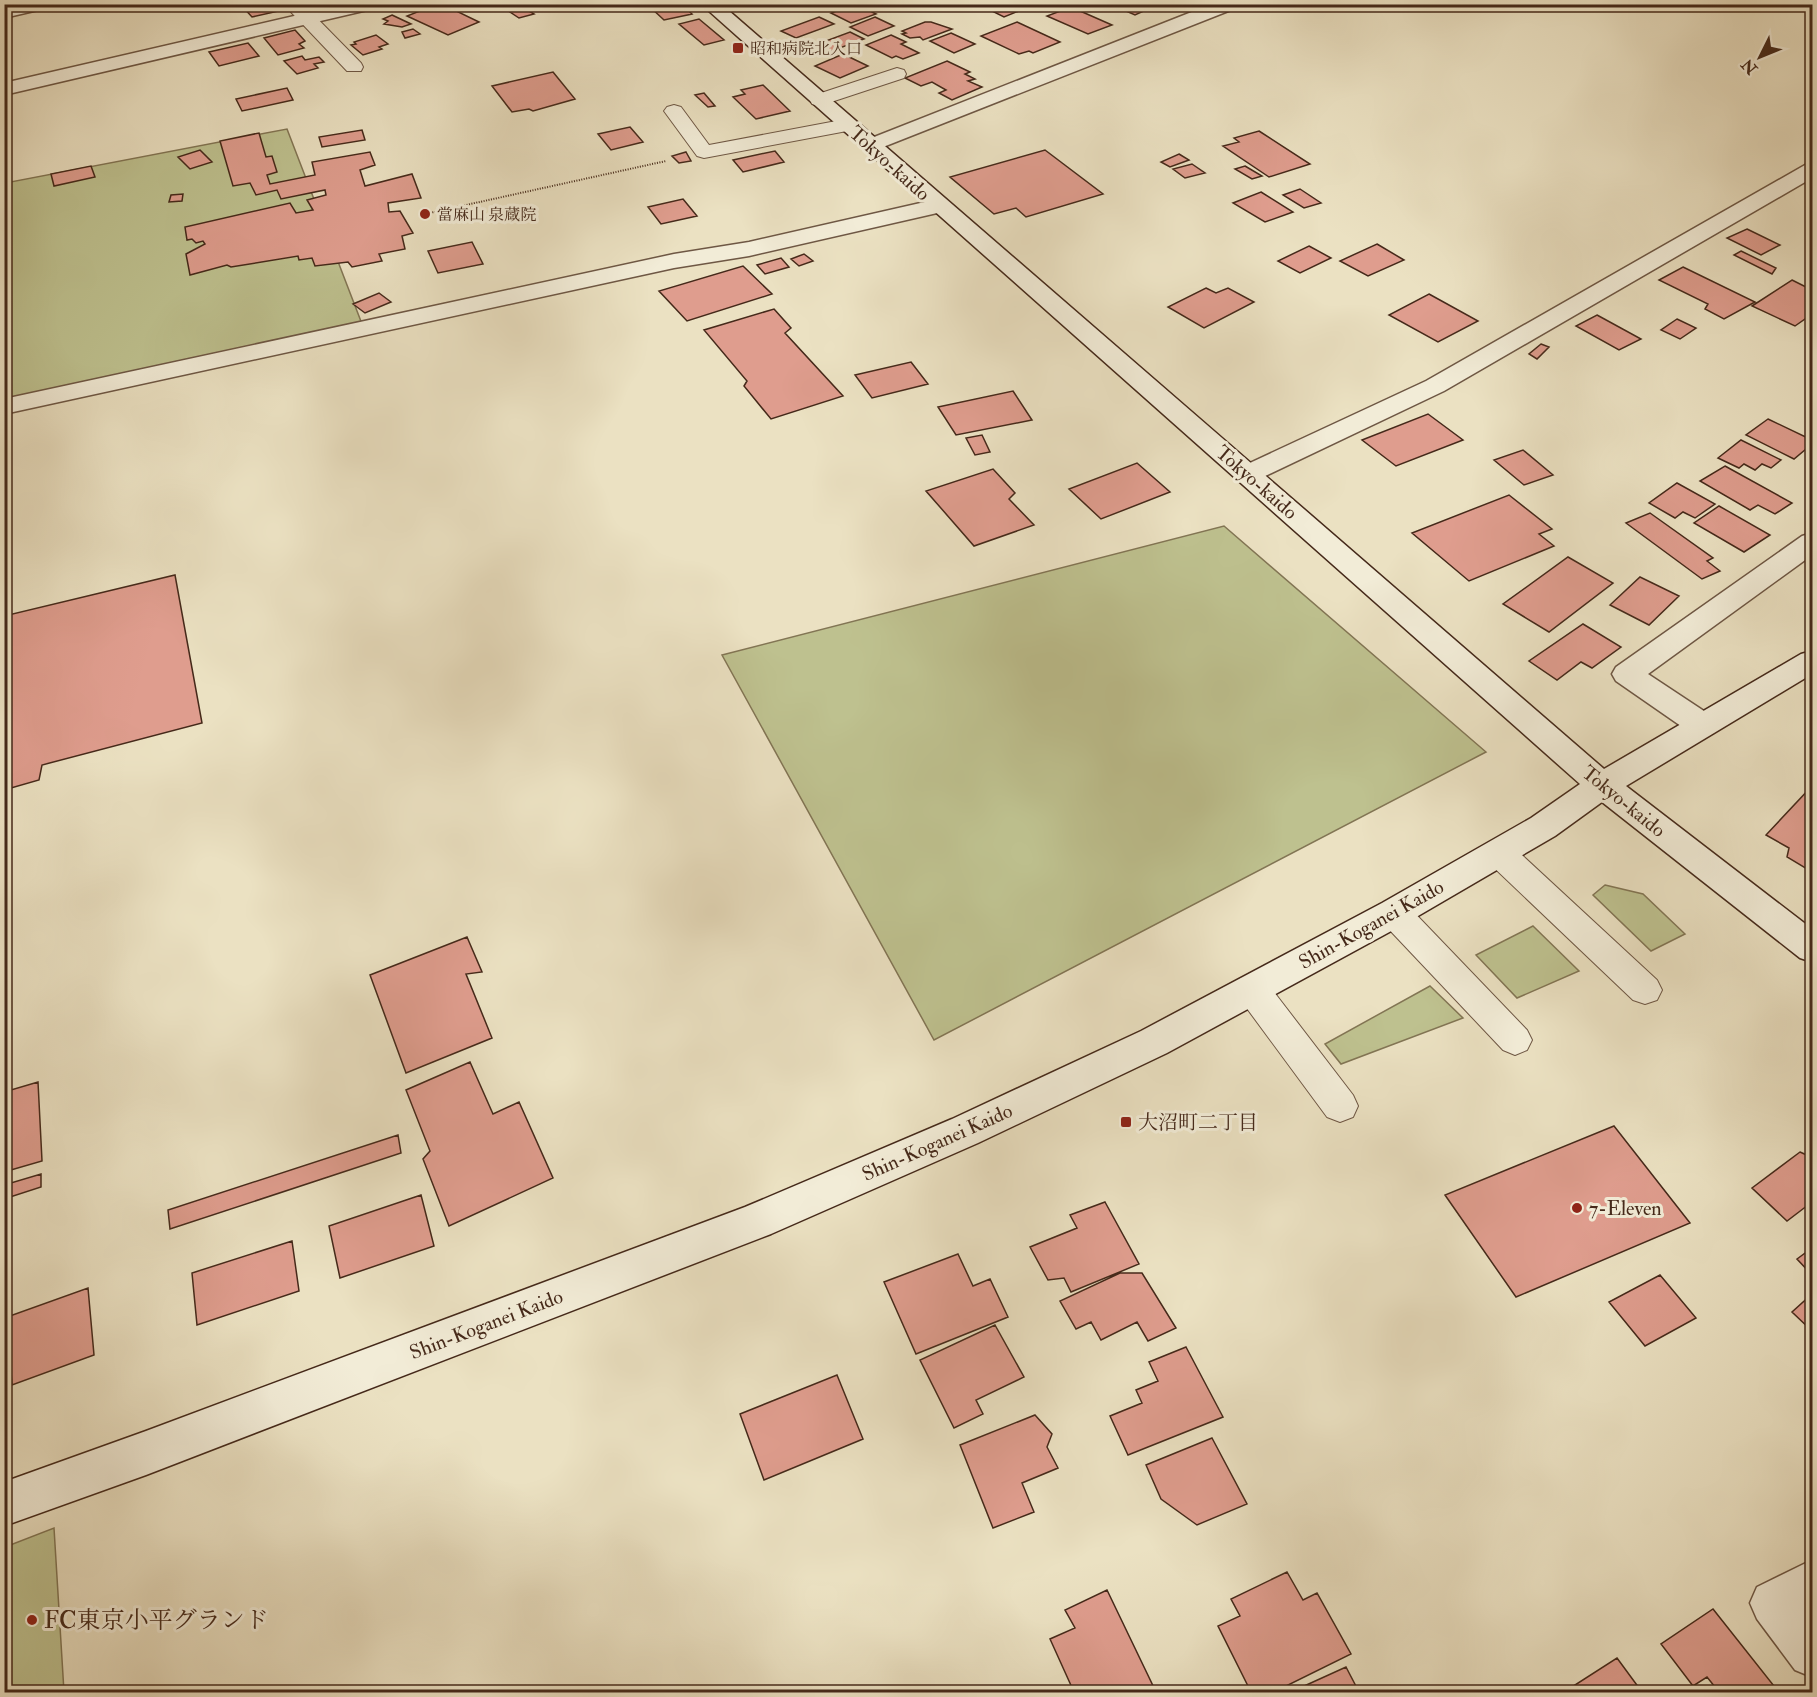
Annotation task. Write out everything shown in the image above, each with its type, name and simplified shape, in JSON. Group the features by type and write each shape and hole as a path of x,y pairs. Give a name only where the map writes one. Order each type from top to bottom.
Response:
{"street":[{"path":"4,13 41,4"},
{"path":"4,89 301,14 372,4"},
{"name":"Tokyo-kaido","path":"710,4 1602,785 1812,948"},
{"path":"871,145 1230,4"},
{"path":"1248,474 1435,386 1812,169"},
{"path":"4,407 674,261 749,249 938,206"},
{"path":"1702,725 1627,674 1812,542"},
{"name":"Shin-Koganei Kaido","path":"4,1504 146,1453 757,1221 965,1131 1154,1042 1394,913 1499,853 1602,785 1812,661"},
{"path":"1812,1583 1773,1603 1812,1653"}],"lane":[{"path":"301,14 354,67"},
{"path":"819,100 897,74"},
{"path":"674,111 704,152 847,124"},
{"path":"1499,853 1644,990"},
{"path":"1394,913 1515,1040"},
{"path":"1252,989 1340,1106"}],"path":[{"path":"425,214 704,152"}],"green space":[{"path":"287,129 362,324 5,402 5,183"},
{"path":"1224,526 1486,752 934,1040 722,655"},
{"path":"1605,885 1643,894 1685,934 1651,951 1593,895"},
{"path":"1533,926 1579,971 1517,998 1476,955"},
{"path":"1430,986 1463,1018 1341,1064 1325,1044"},
{"name":"FC東京小平グランド","path":"54,1528 64,1692 5,1692 5,1547"}],"building":[{"path":"240,4 269,4 279,11 252,17"},
{"path":"433,4 455,4 460,8 454,10 479,22 448,35 407,16 420,11 414,8"},
{"path":"681,4 692,14 664,20 649,6"},
{"path":"856,4 876,14 851,23 831,13"},
{"path":"978,4 1036,4 1004,17"},
{"path":"1110,4 1159,4 1135,15"},
{"path":"1071,7 1112,25 1088,34 1047,16"},
{"path":"524,8 534,14 519,18 510,12"},
{"path":"392,15 411,24 402,27 384,24 388,21 383,19"},
{"path":"819,17 834,24 796,38 781,31"},
{"path":"875,17 894,26 868,36 850,27"},
{"path":"699,19 724,40 704,45 679,24"},
{"path":"925,22 952,29 923,40 920,37 910,38 902,34 906,33 902,31"},
{"path":"1017,22 1060,42 1033,53 1029,51 1019,54 981,36"},
{"path":"413,29 420,34 405,38 402,32"},
{"path":"295,30 305,41 299,44 304,48 278,55 264,38"},
{"path":"850,32 864,39 821,55 807,48"},
{"path":"951,33 975,44 954,53 930,41"},
{"path":"376,35 388,44 379,47 382,49 363,55 351,45 356,44 354,42"},
{"path":"891,35 906,42 901,44 919,53 903,59 896,56 892,58 866,45"},
{"path":"248,43 259,56 219,66 209,52"},
{"path":"843,54 868,66 840,78 815,66"},
{"path":"302,56 305,60 319,57 324,62 314,64 318,68 297,74 284,61"},
{"path":"947,61 970,72 965,74 975,79 968,81 982,87 952,100 939,93 946,90 932,82 921,86 905,78"},
{"path":"553,72 575,99 533,111 529,109 512,112 492,86"},
{"path":"763,85 790,111 756,119 733,97 745,94 741,90"},
{"path":"287,88 293,100 242,111 236,99"},
{"path":"704,93 715,106 708,107 695,95"},
{"path":"630,127 643,142 611,150 598,134"},
{"path":"362,130 365,140 322,147 319,137"},
{"path":"1259,131 1310,164 1269,177 1223,146 1239,142 1234,138"},
{"path":"259,133 266,157 272,156 277,172 267,175 270,184 315,175 312,162 370,152 375,165 360,170 365,186 412,174 421,198 388,203 389,212 400,211 413,233 402,236 405,249 379,254 382,261 352,267 348,262 315,266 312,258 299,260 298,256 231,267 227,265 190,275 186,254 205,244 203,241 196,243 192,239 187,240 185,227 290,203 296,213 313,210 307,200 326,195 325,190 281,199 277,190 256,195 250,183 233,186 220,141"},
{"path":"200,150 212,162 190,169 178,157"},
{"path":"1045,150 1103,194 1026,217 1016,208 994,214 950,177"},
{"path":"775,151 784,162 743,172 733,160"},
{"path":"686,152 691,161 679,163 672,156"},
{"path":"1179,154 1189,160 1170,167 1161,162"},
{"path":"1192,164 1205,173 1185,178 1173,169"},
{"path":"91,166 95,177 54,186 51,174"},
{"path":"1245,166 1262,176 1252,179 1235,169"},
{"path":"1300,189 1321,203 1304,208 1283,195"},
{"path":"1261,192 1293,212 1265,222 1233,203"},
{"path":"183,194 182,201 169,202 171,195"},
{"path":"683,199 697,216 661,224 648,207"},
{"path":"1747,229 1780,245 1761,255 1727,238"},
{"path":"472,242 483,264 438,273 428,251"},
{"path":"1377,244 1404,260 1368,276 1340,261"},
{"path":"1309,246 1331,258 1300,273 1278,261"},
{"path":"1741,251 1776,268 1772,274 1734,255"},
{"path":"804,254 813,261 799,266 791,259"},
{"path":"781,258 789,267 765,274 757,265"},
{"path":"743,266 772,294 687,321 659,291"},
{"path":"1683,267 1755,302 1724,319 1705,309 1708,304 1659,280"},
{"path":"1792,280 1812,290 1812,314 1795,326 1752,306"},
{"path":"1206,288 1216,293 1228,288 1254,302 1204,328 1168,307"},
{"path":"379,293 391,302 365,313 353,304"},
{"path":"1429,294 1478,321 1438,342 1389,315"},
{"path":"774,309 791,328 785,333 843,396 771,419 744,386 747,381 704,330"},
{"path":"1597,315 1641,339 1619,350 1576,326"},
{"path":"1677,319 1696,328 1680,339 1661,330"},
{"path":"1541,344 1549,347 1537,359 1529,354"},
{"path":"911,362 928,384 872,398 855,375"},
{"path":"1013,391 1032,420 956,435 938,407"},
{"path":"1428,414 1463,440 1396,466 1362,440"},
{"path":"1768,419 1812,440 1812,444 1794,459 1746,435"},
{"path":"982,435 990,452 975,455 966,438"},
{"path":"1741,440 1781,460 1771,468 1762,464 1755,470 1744,464 1739,468 1718,458"},
{"path":"1523,450 1553,475 1524,485 1494,460"},
{"path":"1137,463 1170,492 1101,519 1069,489"},
{"path":"1725,466 1792,503 1775,514 1758,505 1750,510 1700,481"},
{"path":"993,469 1015,493 1009,499 1034,525 974,546 926,491"},
{"path":"1677,483 1715,504 1695,518 1683,512 1675,518 1649,503"},
{"path":"1509,495 1552,529 1539,534 1554,546 1469,581 1412,533"},
{"path":"1719,506 1770,535 1744,552 1694,523"},
{"path":"1650,513 1713,558 1707,561 1720,571 1702,579 1626,523"},
{"path":"1568,557 1613,583 1549,632 1503,604"},
{"path":"175,575 202,723 42,765 39,780 4,790 4,616"},
{"path":"1640,577 1679,596 1649,625 1610,605"},
{"path":"1583,624 1621,647 1592,668 1581,662 1557,680 1529,661"},
{"path":"1812,786 1812,872 1787,857 1789,848 1766,835"},
{"path":"467,937 482,972 466,974 492,1038 406,1073 370,975"},
{"path":"470,1062 493,1114 519,1102 553,1178 449,1226 423,1159 430,1151 406,1090"},
{"path":"38,1082 42,1161 4,1172 4,1092"},
{"path":"1614,1126 1690,1223 1516,1297 1445,1195"},
{"path":"398,1135 401,1153 170,1229 168,1210"},
{"path":"1800,1152 1812,1156 1812,1202 1787,1221 1752,1188"},
{"path":"41,1174 41,1187 4,1199 4,1185"},
{"path":"421,1195 434,1246 340,1278 329,1226"},
{"path":"1105,1202 1139,1264 1071,1292 1064,1278 1048,1280 1030,1247 1077,1228 1070,1215"},
{"path":"292,1241 299,1291 197,1325 192,1273"},
{"path":"1812,1248 1812,1275 1797,1259"},
{"path":"958,1254 973,1286 990,1279 1008,1317 916,1354 884,1282"},
{"path":"1120,1273 1142,1273 1176,1328 1148,1341 1137,1322 1101,1340 1091,1322 1076,1329 1060,1301"},
{"path":"1660,1275 1696,1318 1645,1346 1609,1302"},
{"path":"88,1288 94,1355 12,1385 7,1317"},
{"path":"1812,1294 1812,1331 1792,1312"},
{"path":"995,1325 1024,1377 976,1400 983,1414 954,1428 920,1360"},
{"path":"1186,1347 1223,1417 1128,1455 1110,1416 1142,1403 1136,1390 1158,1381 1149,1362"},
{"path":"837,1375 863,1439 764,1480 740,1414"},
{"path":"1035,1415 1052,1434 1047,1447 1058,1468 1022,1483 1034,1512 993,1528 960,1445"},
{"path":"1212,1438 1247,1504 1197,1525 1161,1499 1146,1465"},
{"path":"1287,1572 1303,1600 1317,1593 1351,1654 1274,1692 1251,1692 1218,1626 1240,1616 1231,1599"},
{"path":"1107,1590 1156,1692 1074,1692 1050,1639 1075,1628 1065,1610"},
{"path":"1713,1609 1774,1686 1765,1692 1719,1692 1707,1677 1693,1686 1661,1644"},
{"path":"1617,1658 1642,1692 1564,1692"},
{"path":"1346,1667 1359,1692 1291,1692"}],"place":[{"name":"昭和病院北入口","path":"738,48"},
{"name":"當麻山 泉蔵院","path":"425,214"},
{"name":"大沼町二丁目","path":"1126,1122"},
{"name":"7-Eleven","path":"1577,1208"},
{"name":"FC東京小平グランド","path":"32,1620"}]}
